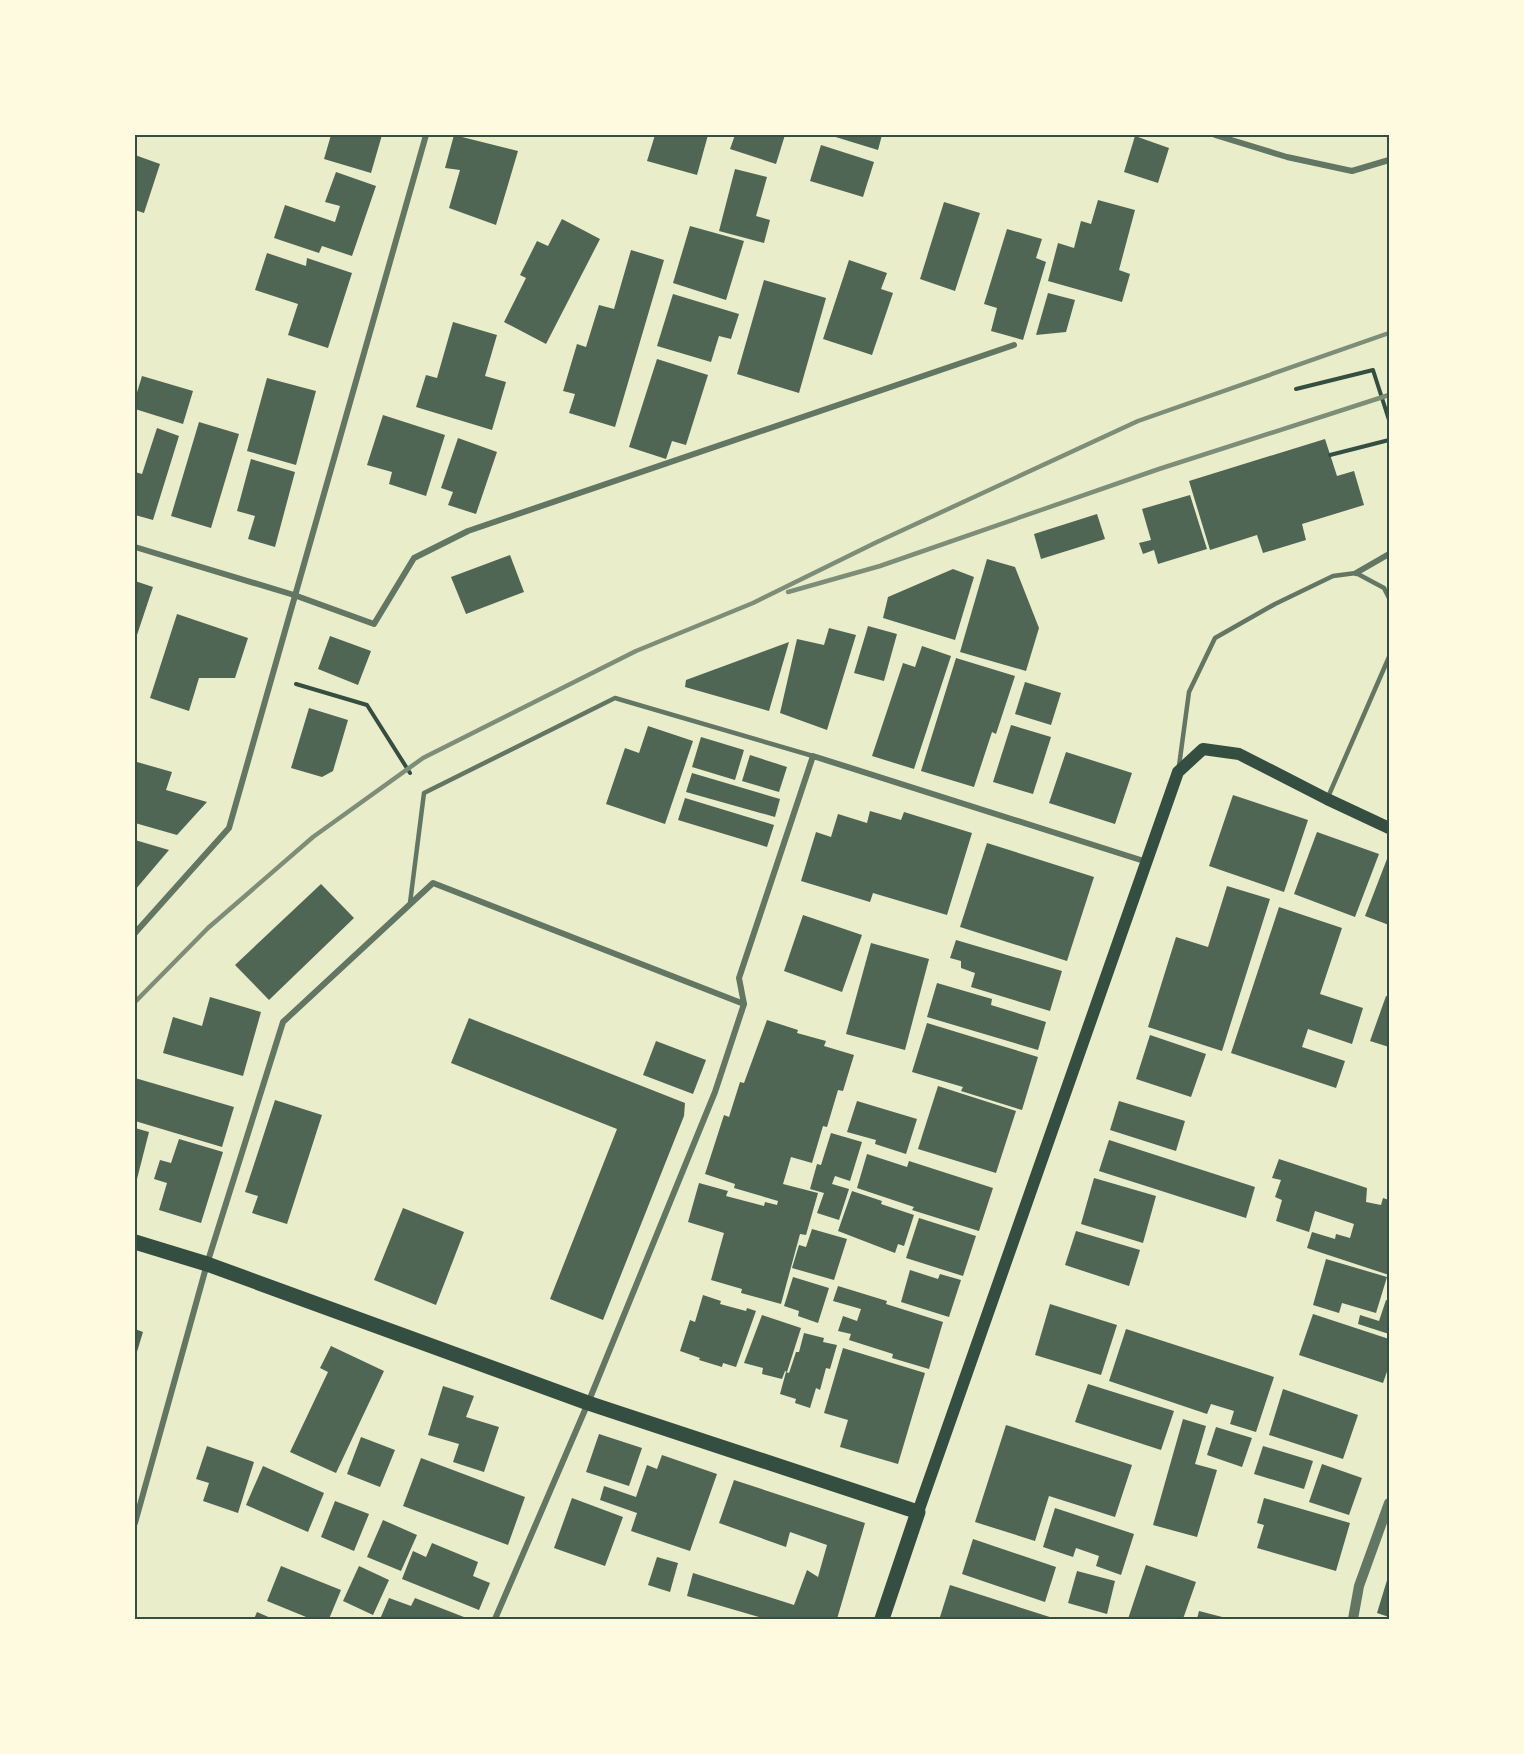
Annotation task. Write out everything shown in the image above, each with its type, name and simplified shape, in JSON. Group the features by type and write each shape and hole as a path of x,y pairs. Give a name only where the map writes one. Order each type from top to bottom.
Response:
{"main road":[{"path":"882,1619 1178,772 1203,749 1239,754 1389,828"},
{"path":"135,1242 207,1264 588,1403 918,1512"}],"street":[{"path":"135,933 229,828 426,135"},
{"path":"1215,135 1287,157 1352,171 1389,160"},
{"path":"135,547 294,595 374,624 414,558 468,531 1014,345"},
{"path":"1356,573 1389,554"},
{"path":"495,1619 588,1403 715,1092 744,1004 739,978 813,756 1147,862"},
{"path":"135,1523 207,1264 283,1022 433,883 744,1004"},
{"path":"1353,1619 1359,1586 1389,1503"}],"lane":[{"path":"1178,772 1189,692 1215,639 1275,604 1333,576 1356,573 1384,588 1389,598"},
{"path":"1327,799 1389,657"},
{"path":"410,903 424,793 615,698 813,756"}],"path":[{"path":"1296,389 1373,370 1389,420"},
{"path":"1330,455 1389,440"},
{"path":"271,677 367,705 424,793"}],"building":[{"path":"331,135 382,135 371,173 324,159"},
{"path":"454,135 518,151 496,225 449,208 460,170 445,168"},
{"path":"655,135 708,135 697,175 647,161"},
{"path":"735,135 785,135 776,164 730,149"},
{"path":"829,135 882,135 878,150"},
{"path":"1135,136 1169,148 1158,183 1124,172"},
{"path":"821,145 874,162 863,197 810,181"},
{"path":"135,155 160,164 144,213 135,210"},
{"path":"735,169 767,177 756,216 770,220 764,243 719,231"},
{"path":"336,172 376,186 352,256 322,246 319,253 274,238 285,205 335,222 340,206 325,202"},
{"path":"1098,200 1135,210 1119,270 1130,274 1122,302 1048,281 1058,243 1074,248 1081,221 1091,224"},
{"path":"944,202 980,213 955,291 920,279"},
{"path":"562,219 600,239 546,344 504,322 526,278 520,275 537,241 548,246"},
{"path":"690,226 744,241 726,300 673,283"},
{"path":"1007,229 1042,239 1036,258 1046,262 1023,340 991,331 997,308 984,304"},
{"path":"631,250 664,260 615,427 569,413 575,394 563,391 577,344 586,347 599,305 614,309"},
{"path":"267,253 306,266 307,258 352,273 328,348 288,335 298,304 255,290"},
{"path":"849,260 887,273 881,289 893,293 872,355 823,339"},
{"path":"764,280 826,298 799,393 737,374"},
{"path":"1048,293 1075,300 1066,332 1036,335"},
{"path":"673,294 739,314 731,339 719,336 711,362 657,346"},
{"path":"453,322 497,335 485,376 506,382 492,430 416,407 426,375 437,378"},
{"path":"657,359 708,375 686,445 672,441 666,459 629,447"},
{"path":"142,376 193,391 183,424 135,409 135,399"},
{"path":"267,378 316,391 296,465 247,451"},
{"path":"383,415 445,435 426,496 389,484 392,472 367,465"},
{"path":"199,422 239,434 211,528 171,516"},
{"path":"157,428 179,436 153,520 135,515 135,472 142,474"},
{"path":"458,438 497,452 476,514 448,505 453,492 441,488"},
{"path":"1325,439 1337,476 1354,471 1364,505 1302,524 1306,540 1263,553 1257,535 1210,550 1189,481"},
{"path":"251,459 295,472 275,547 248,539 255,516 237,511"},
{"path":"1190,495 1207,549 1158,564 1154,550 1143,554 1139,543 1151,540 1142,509"},
{"path":"1097,514 1105,539 1041,559 1034,534"},
{"path":"510,555 524,592 466,614 451,577"},
{"path":"987,559 1015,567 1039,628 1026,671 960,652"},
{"path":"953,569 974,577 955,640 883,618 888,597"},
{"path":"135,581 153,587 135,641"},
{"path":"177,614 248,638 235,678 199,678 189,711 150,698"},
{"path":"868,626 897,634 884,681 854,673"},
{"path":"829,628 856,635 827,730 780,713 797,639 824,645"},
{"path":"330,636 371,651 358,685 318,669"},
{"path":"789,642 769,711 685,687 686,680"},
{"path":"922,646 951,656 914,769 872,756 903,663 915,667"},
{"path":"956,658 1015,676 996,734 992,732 974,787 921,771"},
{"path":"1025,682 1061,693 1051,725 1015,714"},
{"path":"309,708 348,720 333,771 322,777 291,768"},
{"path":"1011,725 1051,737 1033,794 993,782"},
{"path":"648,726 693,741 665,824 606,804 625,748 639,753"},
{"path":"701,737 744,750 735,780 692,767"},
{"path":"1066,752 1132,773 1115,824 1049,803"},
{"path":"750,755 787,767 779,792 742,781"},
{"path":"137,762 172,772 166,790 207,802 177,835 135,823"},
{"path":"692,773 780,799 775,817 686,792"},
{"path":"1233,795 1308,820 1284,892 1209,866"},
{"path":"685,798 774,825 767,847 678,820"},
{"path":"870,811 901,820 904,812 972,833 947,915 873,893 870,902 801,881 816,832 831,837 838,814 867,823"},
{"path":"1317,832 1379,854 1355,917 1294,894"},
{"path":"135,840 169,850 135,890"},
{"path":"987,843 1094,877 1067,961 960,927"},
{"path":"1387,859 1389,860 1389,925 1365,916"},
{"path":"321,884 354,918 269,1000 235,965"},
{"path":"1227,886 1270,899 1222,1051 1148,1027 1176,937 1208,947"},
{"path":"1279,907 1342,928 1320,994 1363,1008 1352,1044 1308,1029 1302,1047 1345,1061 1336,1088 1231,1053"},
{"path":"803,915 862,935 842,992 784,971"},
{"path":"956,940 1062,971 1050,1011 971,987 975,973 961,968 961,961 950,958"},
{"path":"871,943 929,959 905,1050 846,1034"},
{"path":"937,983 992,999 991,1005 1046,1022 1038,1050 927,1017"},
{"path":"1386,996 1389,997 1389,1047 1370,1041"},
{"path":"210,997 261,1012 243,1076 163,1053 173,1017 202,1026"},
{"path":"469,1018 685,1103 684,1116 603,1320 550,1299 617,1129 451,1063"},
{"path":"767,1020 798,1030 797,1033 826,1041 824,1046 854,1055 843,1091 838,1090 827,1127 823,1126 812,1163 791,1157 783,1184 818,1193 806,1235 800,1234 781,1304 741,1293 742,1289 711,1280 724,1233 688,1222 699,1183 728,1191 726,1196 764,1206 765,1202 777,1205 778,1201 734,1188 735,1184 705,1174 724,1115 729,1117 740,1082 744,1083"},
{"path":"927,1023 1038,1057 1022,1110 961,1091 963,1087 912,1072"},
{"path":"1150,1035 1206,1054 1191,1097 1136,1079"},
{"path":"656,1041 706,1060 693,1094 643,1075"},
{"path":"135,1078 234,1107 222,1147 135,1121"},
{"path":"938,1086 1016,1111 996,1173 918,1149"},
{"path":"275,1100 322,1115 287,1224 252,1213 258,1196 245,1192"},
{"path":"857,1101 917,1119 906,1154 875,1144 876,1140 847,1132"},
{"path":"1119,1101 1185,1121 1176,1151 1110,1130"},
{"path":"135,1128 149,1132 136,1183 135,1183"},
{"path":"831,1133 862,1142 850,1181 835,1176 832,1184 849,1189 839,1220 817,1213 824,1193 810,1189 817,1164 821,1165"},
{"path":"179,1139 223,1152 201,1223 159,1210 167,1183 154,1179 160,1160 171,1163"},
{"path":"1109,1140 1255,1187 1246,1218 1099,1171"},
{"path":"867,1154 907,1167 909,1161 993,1188 979,1231 912,1210 914,1207 857,1188"},
{"path":"1279,1159 1367,1188 1366,1202 1381,1205 1383,1198 1389,1200 1389,1275 1307,1248 1312,1232 1335,1239 1336,1234 1350,1238 1354,1224 1315,1211 1309,1232 1276,1221 1282,1200 1275,1197 1281,1180 1272,1178"},
{"path":"1094,1178 1156,1196 1143,1243 1081,1224"},
{"path":"852,1191 914,1215 904,1246 898,1244 895,1253 838,1231"},
{"path":"403,1208 464,1232 436,1305 374,1280"},
{"path":"919,1218 976,1236 963,1276 906,1258"},
{"path":"812,1229 847,1239 834,1280 792,1268 799,1245 806,1247"},
{"path":"1076,1231 1140,1250 1129,1286 1065,1265"},
{"path":"1326,1259 1387,1277 1376,1313 1342,1303 1339,1313 1313,1305"},
{"path":"910,1270 938,1279 940,1274 961,1280 949,1317 901,1302"},
{"path":"793,1277 829,1288 818,1323 798,1316 799,1311 784,1306"},
{"path":"838,1286 943,1322 929,1369 892,1358 893,1354 849,1340 851,1334 838,1331 843,1316 857,1321 861,1309 833,1301"},
{"path":"703,1295 721,1301 720,1304 746,1311 747,1308 756,1311 736,1367 723,1363 722,1367 680,1351 690,1320 695,1322"},
{"path":"1386,1300 1389,1301 1389,1334 1358,1324 1360,1315 1379,1321"},
{"path":"1050,1304 1117,1325 1101,1375 1035,1355"},
{"path":"1313,1314 1389,1339 1389,1366 1383,1383 1299,1355"},
{"path":"762,1315 801,1328 787,1372 785,1371 782,1379 762,1374 763,1368 744,1363"},
{"path":"135,1329 143,1332 136,1355 135,1355"},
{"path":"1126,1329 1274,1377 1256,1432 1230,1424 1234,1411 1211,1404 1207,1414 1109,1381"},
{"path":"804,1333 824,1338 823,1342 837,1345 830,1369 826,1368 820,1390 816,1388 810,1408 795,1403 796,1399 780,1394 786,1372 789,1373 796,1352 799,1352"},
{"path":"331,1346 384,1371 336,1473 290,1452 328,1372 320,1368"},
{"path":"843,1348 925,1373 898,1464 840,1447 848,1420 824,1413"},
{"path":"1088,1384 1174,1411 1161,1450 1075,1422"},
{"path":"443,1386 474,1396 466,1417 499,1427 484,1472 453,1462 459,1444 428,1435"},
{"path":"1283,1389 1358,1415 1343,1459 1269,1435"},
{"path":"1183,1419 1206,1426 1195,1464 1217,1470 1197,1537 1153,1525"},
{"path":"1006,1425 1132,1465 1115,1517 1049,1496 1035,1541 975,1522"},
{"path":"1216,1427 1252,1438 1242,1467 1207,1455"},
{"path":"599,1434 642,1448 629,1486 586,1472"},
{"path":"361,1437 395,1450 380,1487 347,1474"},
{"path":"207,1446 254,1462 238,1513 203,1501 209,1483 196,1479"},
{"path":"1263,1446 1313,1461 1304,1489 1254,1474"},
{"path":"662,1455 717,1474 690,1551 631,1531 637,1513 600,1500 604,1486 636,1497 647,1465 657,1469"},
{"path":"421,1458 525,1497 508,1545 403,1506"},
{"path":"1322,1464 1362,1478 1349,1515 1309,1502"},
{"path":"263,1466 324,1493 308,1532 246,1505"},
{"path":"734,1480 865,1523 837,1619 766,1619 687,1596 693,1573 794,1605 807,1570 818,1577 827,1545 790,1532 786,1547 719,1523"},
{"path":"572,1498 623,1517 605,1566 554,1548"},
{"path":"1264,1498 1350,1523 1336,1571 1257,1548 1264,1525 1257,1523"},
{"path":"335,1501 369,1514 354,1551 321,1537"},
{"path":"1055,1508 1134,1534 1121,1575 1096,1566 1099,1556 1076,1548 1073,1557 1043,1547"},
{"path":"383,1520 417,1535 401,1571 367,1557"},
{"path":"973,1539 1056,1567 1045,1602 962,1574"},
{"path":"432,1543 478,1562 473,1576 490,1583 479,1610 402,1579 413,1551 426,1557"},
{"path":"657,1557 678,1563 670,1592 648,1585"},
{"path":"1146,1565 1196,1582 1183,1619 1128,1619"},
{"path":"281,1566 341,1590 329,1619 311,1619 267,1601"},
{"path":"359,1566 389,1580 373,1615 343,1601"},
{"path":"1077,1571 1115,1581 1107,1614 1068,1603"},
{"path":"1389,1577 1389,1617 1377,1613"},
{"path":"950,1585 1056,1619 947,1619 940,1617"},
{"path":"389,1598 411,1606 415,1598 469,1619 380,1619"},
{"path":"1199,1611 1226,1618 1226,1619 1197,1619"},
{"path":"257,1612 273,1619 254,1619"}],"railway":[{"path":"135,1002 208,928 313,837 423,758 636,651 753,603 877,542 1138,421 1389,333"},
{"path":"788,592 880,566 1159,469 1389,395"}]}
